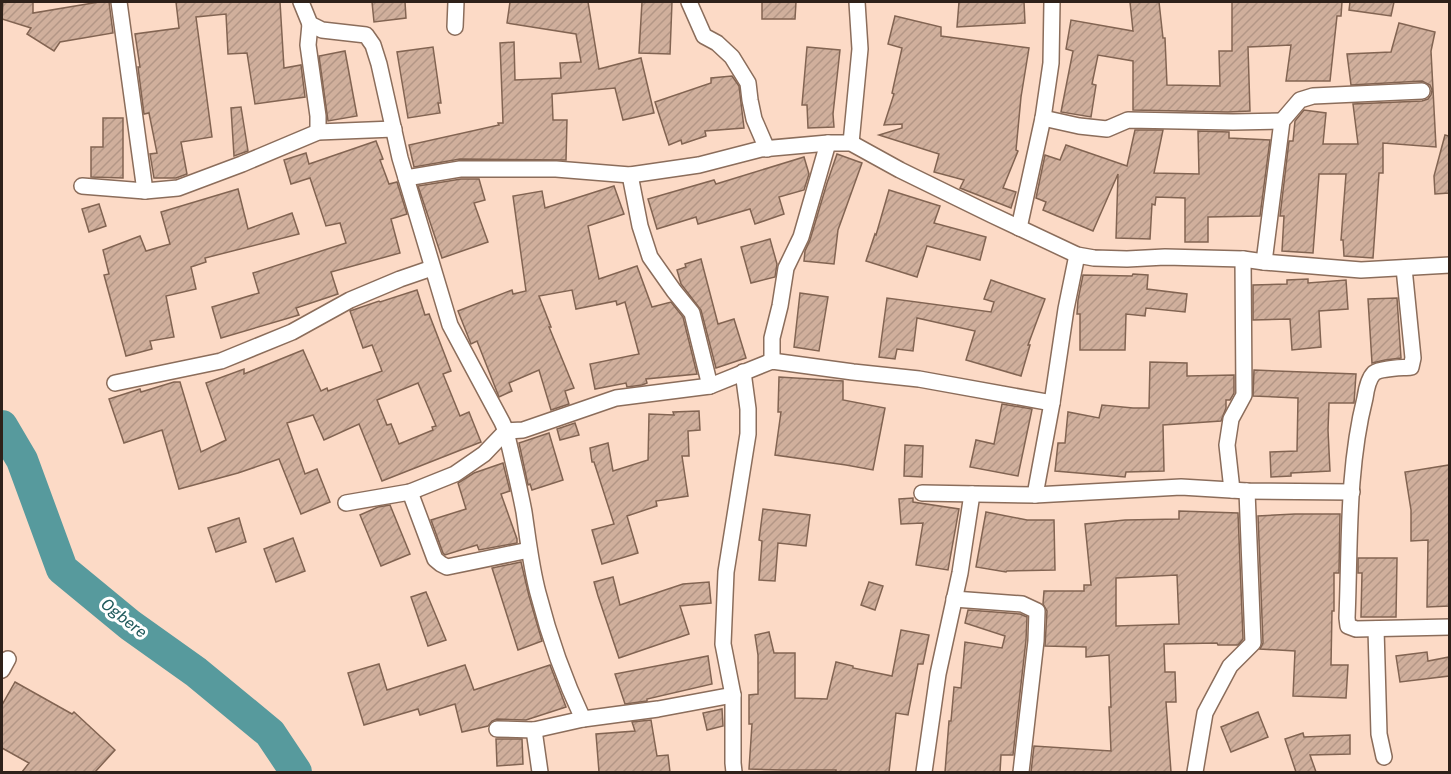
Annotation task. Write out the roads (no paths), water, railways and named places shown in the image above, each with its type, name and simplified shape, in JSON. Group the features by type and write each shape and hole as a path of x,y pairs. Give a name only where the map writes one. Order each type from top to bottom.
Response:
{"street":[{"path":"119,2 146,191"},
{"path":"302,2 310,24 308,45 318,116 318,132"},
{"path":"455,27 456,2"},
{"path":"689,2 704,36 732,57 748,83 754,119 767,149"},
{"path":"851,143 860,49 857,2"},
{"path":"1018,228 1043,118 1051,63 1052,2"},
{"path":"310,24 322,30 366,35 373,45 380,64 406,178 450,325 506,431 524,512 538,593 549,631 583,719"},
{"path":"1264,262 1282,121 1300,100 1313,96 1422,91"},
{"path":"1043,118 1107,129 1128,120 1282,121"},
{"path":"82,186 146,191 178,188 318,132 394,129"},
{"path":"406,178 460,169 556,168 630,176 699,165 767,149 851,143 900,170 1077,255 1126,259 1165,257 1243,259 1361,270 1449,265"},
{"path":"772,361 772,338 786,268 801,237 828,144"},
{"path":"630,176 640,226 650,257 692,313 710,386"},
{"path":"1035,495 1077,255"},
{"path":"1195,772 1205,713 1230,666 1253,643 1239,491 1227,445 1231,419 1244,395 1243,259"},
{"path":"115,383 220,361 292,332 350,300 432,268"},
{"path":"1404,268 1413,358 1411,368 1382,370 1374,373 1368,383 1358,424 1352,492 1348,626 1356,629 1449,627"},
{"path":"346,503 410,492 455,474 484,453 506,431 524,430 616,398 710,386 772,361 919,378 1052,403"},
{"path":"734,772 733,695 723,644 726,572 748,434 748,409 743,372"},
{"path":"922,494 1035,495 1181,487 1239,491 1352,492"},
{"path":"410,492 435,558 447,567 529,550"},
{"path":"924,772 938,674 960,573 972,494"},
{"path":"954,599 1022,604 1037,611 1022,772"},
{"path":"1376,629 1379,734 1384,757"},
{"path":"497,729 534,730 583,719 658,709 733,695"},
{"path":"534,730 540,772"}],"waterway":[{"name":"Ogbere","path":"2,426 22,460 62,569 130,625 196,672 270,733 296,772"}]}
